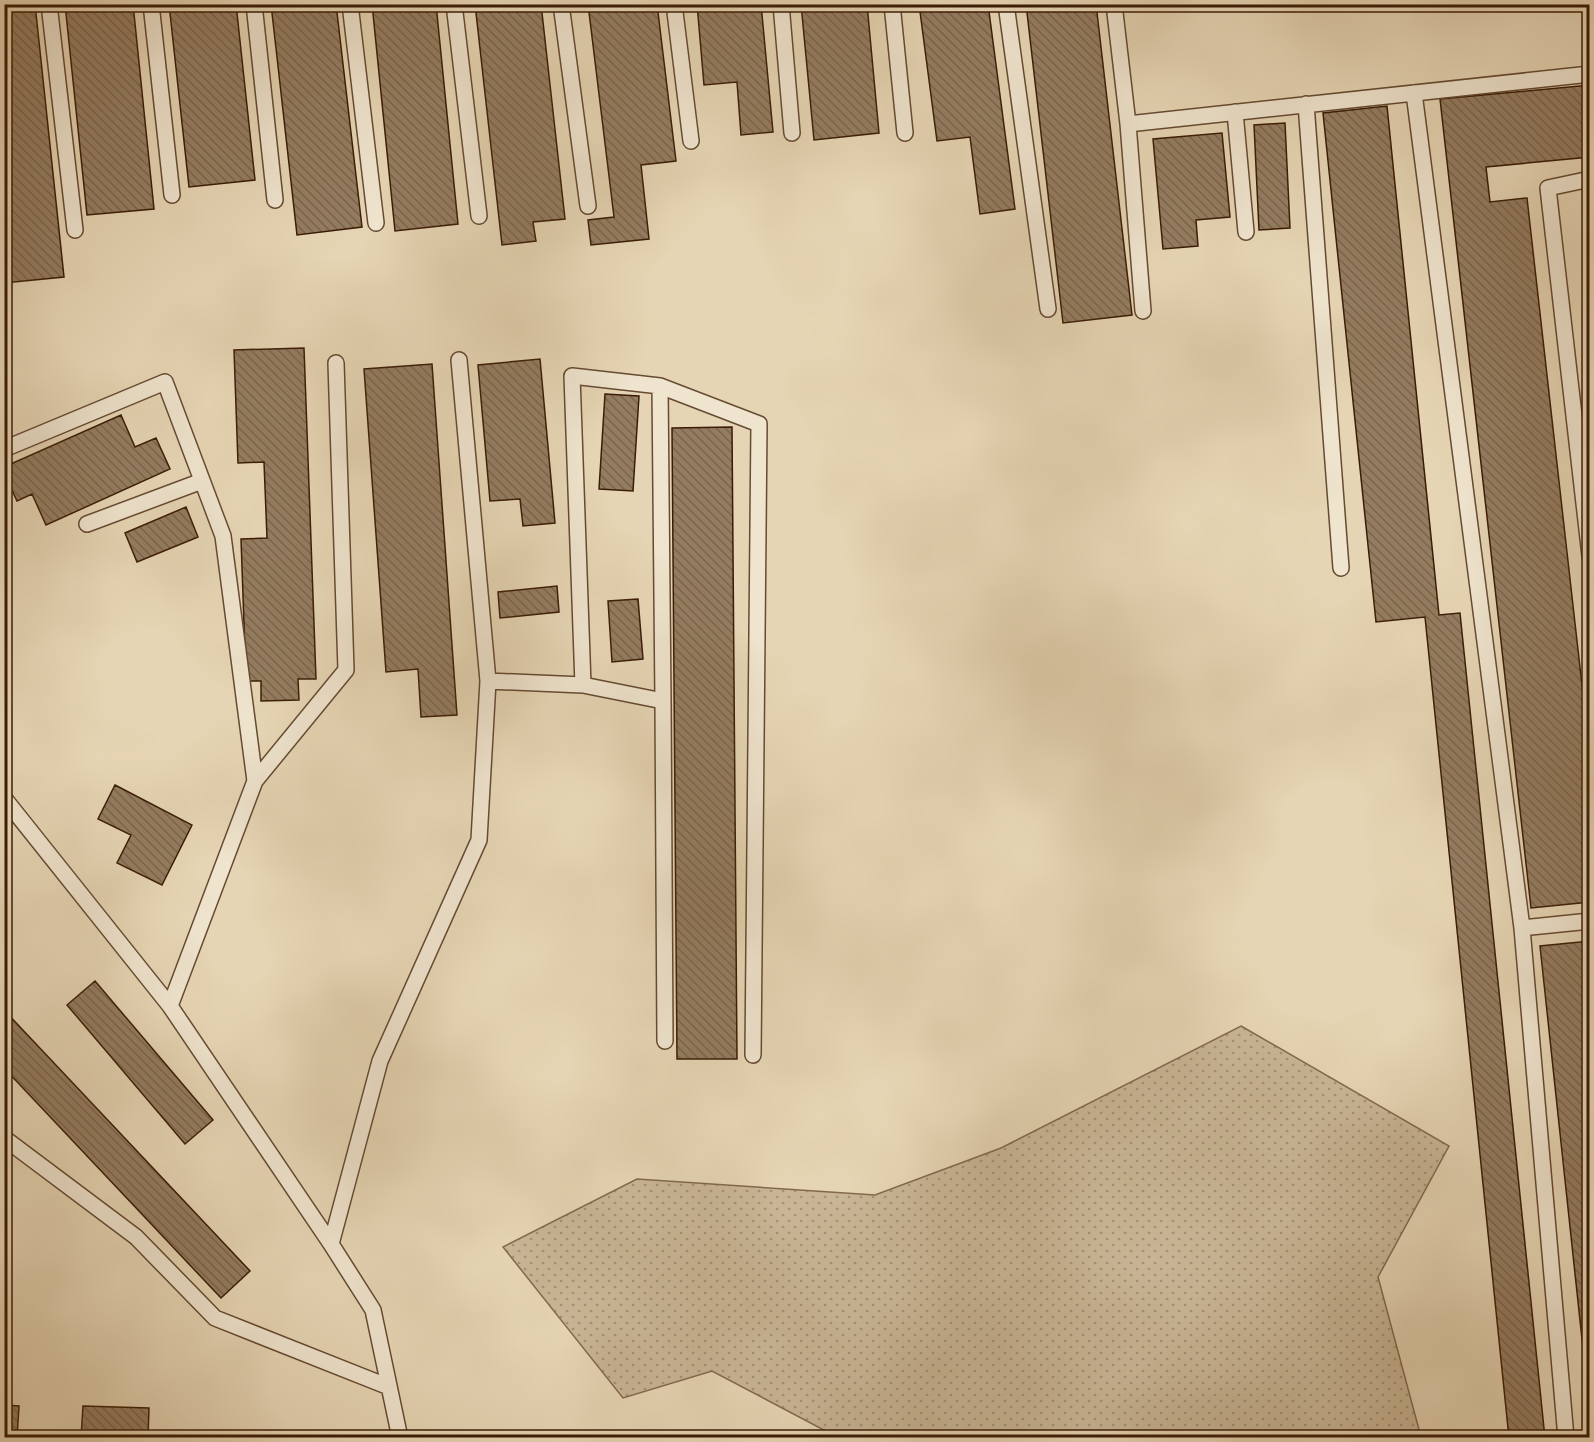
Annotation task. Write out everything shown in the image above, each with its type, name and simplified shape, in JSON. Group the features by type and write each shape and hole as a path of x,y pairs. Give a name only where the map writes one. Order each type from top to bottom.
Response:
{"lane":[{"path":"49,4 75,230"},
{"path":"151,4 172,195"},
{"path":"254,4 275,200"},
{"path":"350,4 375,223"},
{"path":"454,4 479,216"},
{"path":"561,4 588,206"},
{"path":"674,4 691,141"},
{"path":"781,4 792,133"},
{"path":"892,4 905,133"},
{"path":"1006,4 1048,309"},
{"path":"1114,4 1128,124 1143,311"},
{"path":"1128,124 1590,74"},
{"path":"1414,93 1522,928 1566,1437"},
{"path":"1306,105 1341,568"},
{"path":"1235,112 1246,232"},
{"path":"1590,179 1548,188 1590,556"},
{"path":"331,1244 380,1061 479,840 488,681 459,360"},
{"path":"170,1006 255,781 346,670 336,363"},
{"path":"583,685 573,376 660,386 759,424 753,1055"},
{"path":"4,450 165,382 223,536 255,781"},
{"path":"660,386 664,1041"},
{"path":"87,524 202,481"},
{"path":"488,681 583,685 663,700"},
{"path":"4,798 170,1006 373,1310 400,1437"},
{"path":"1522,928 1590,921"},
{"path":"8,1141 136,1238 215,1318 389,1387"}],"shaded area":[{"path":"1241,1026 1449,1146 1378,1277 1421,1437 837,1437 712,1371 623,1398 503,1247 637,1179 875,1195 1001,1148"}],"building":[{"path":"4,4 35,4 64,277 4,283"},
{"path":"65,4 133,4 154,209 87,215"},
{"path":"169,4 236,4 255,180 189,187"},
{"path":"271,4 336,4 362,227 297,235"},
{"path":"372,4 436,4 458,224 395,231"},
{"path":"475,4 541,4 565,219 533,222 536,241 502,245"},
{"path":"588,4 657,4 676,161 641,165 649,239 591,245 588,220 614,217"},
{"path":"697,4 761,4 773,132 741,135 737,82 704,85"},
{"path":"801,4 867,4 879,133 814,140"},
{"path":"919,4 988,4 1015,209 980,214 970,137 937,141"},
{"path":"1026,4 1096,4 1132,315 1063,323"},
{"path":"1590,85 1590,157 1486,167 1490,202 1527,198 1590,756 1590,902 1531,908 1440,99"},
{"path":"1387,106 1439,615 1460,613 1545,1438 1509,1438 1425,617 1376,622 1323,113"},
{"path":"1285,123 1290,228 1259,230 1254,125"},
{"path":"1222,133 1230,217 1196,220 1198,246 1163,249 1153,139"},
{"path":"304,348 316,679 298,679 299,700 261,701 261,681 246,681 241,539 267,538 264,462 238,463 234,350"},
{"path":"540,359 555,523 523,526 520,499 490,501 478,365"},
{"path":"432,364 457,715 421,717 418,669 386,672 364,369"},
{"path":"605,394 639,396 633,491 599,489"},
{"path":"121,415 135,447 156,438 170,469 46,525 32,494 17,501 4,473 4,467"},
{"path":"732,427 737,1059 677,1059 672,428"},
{"path":"186,507 198,537 137,562 125,533"},
{"path":"557,586 559,612 500,618 498,592"},
{"path":"638,599 643,659 612,662 608,601"},
{"path":"115,785 192,825 162,885 117,863 131,835 98,819"},
{"path":"1590,941 1590,1414 1540,946"},
{"path":"95,981 213,1120 185,1144 67,1005"},
{"path":"4,1010 250,1271 221,1298 4,1068"},
{"path":"4,1405 19,1406 17,1438 4,1438"},
{"path":"83,1406 149,1408 148,1438 81,1438"}]}
